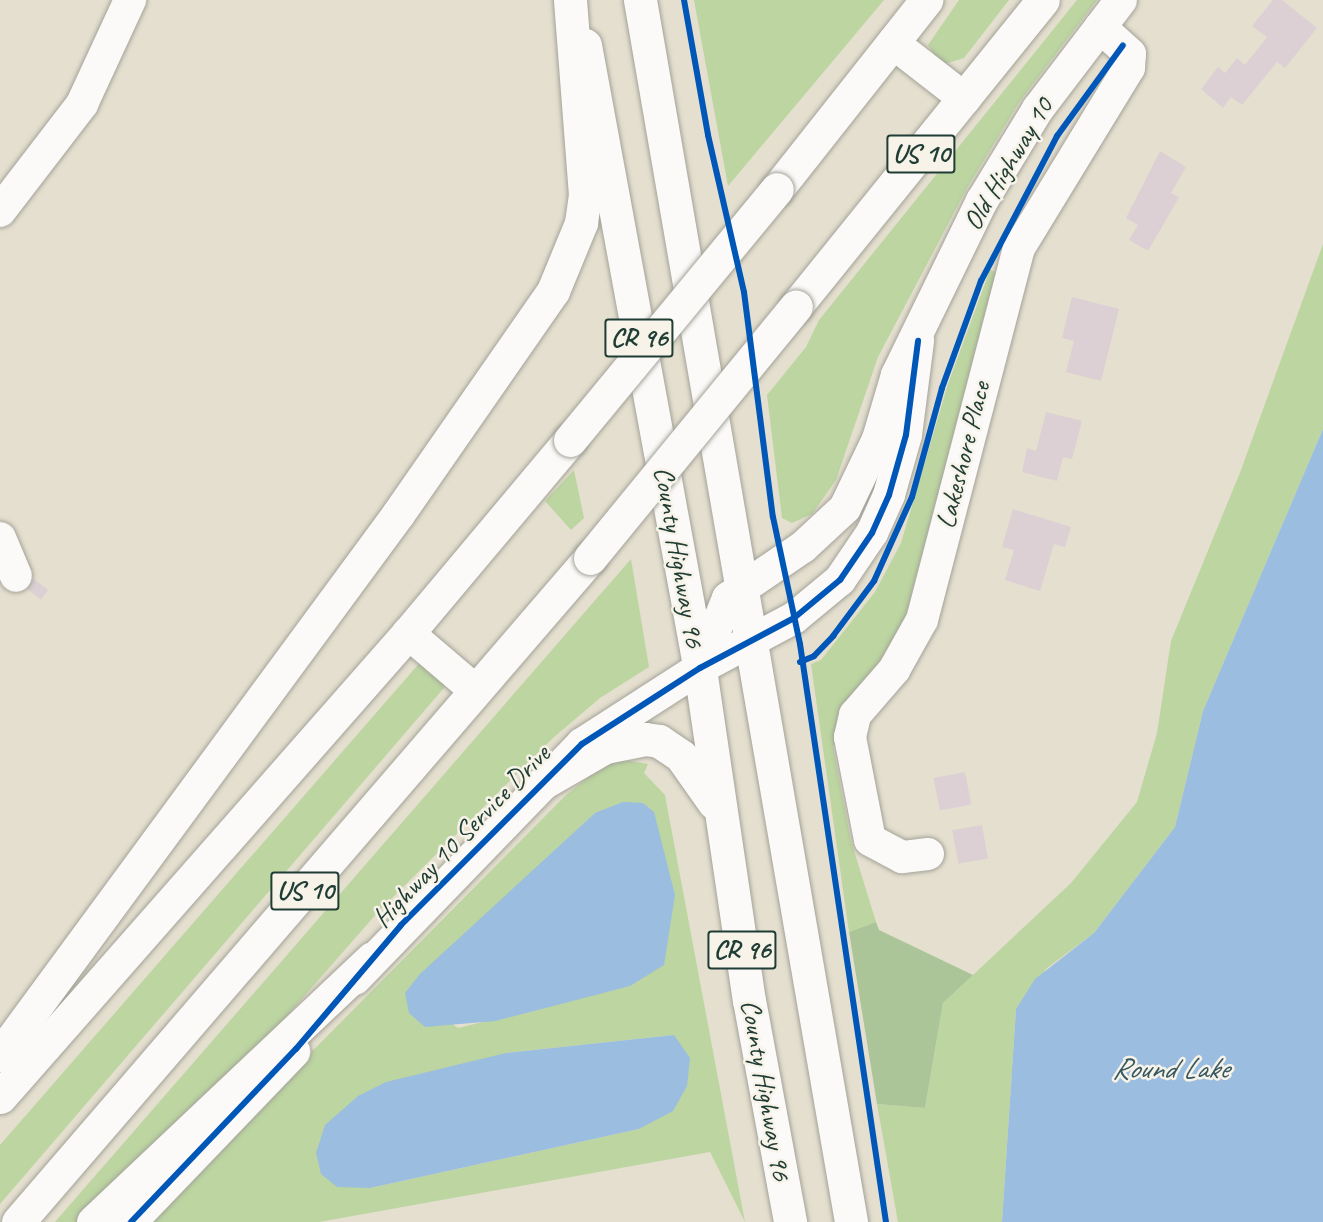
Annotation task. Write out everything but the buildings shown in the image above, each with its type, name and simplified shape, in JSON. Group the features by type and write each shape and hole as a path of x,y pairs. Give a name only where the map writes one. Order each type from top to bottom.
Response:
{"main road":[{"path":"0,1055 398,514 553,291 581,223 585,195 570,0"},
{"name":"County Highway 96","path":"577,0 700,668 727,849 790,1222"},
{"name":"County Highway 96","path":"640,0 744,583 851,1222"},
{"path":"0,1097 408,633 777,189 926,0"},
{"name":"US 10","path":"18,1222 590,558 965,99 1043,0"},
{"path":"541,784 605,747 659,741 692,767 712,796 727,849"},
{"path":"93,1222 372,958"}],"street":[{"path":"0,211 82,104 130,0"},
{"name":"Old Highway 10","path":"700,668 716,618 744,583 803,547 845,508 878,439 897,375 918,341 982,201 1038,109 1121,0"},
{"name":"Lakeshore Place","path":"928,854 902,857 870,840 850,737 855,714 894,670 922,620 1019,248 1129,68 1130,54 1100,27"},
{"path":"893,43 965,99"},
{"name":"Old Highway 10","path":"700,668 754,643 824,596 872,533 906,435 918,341"},
{"path":"0,538 16,576"},
{"path":"408,633 476,691"},
{"name":"Highway 10 Service Drive","path":"131,1222 296,1049 372,958 541,784 598,732 700,668"}],"green space":[{"path":"694,0 884,0 728,186"},
{"path":"959,0 1009,0 964,58 941,65 928,45"},
{"path":"1077,0 1097,0 1020,101 967,188 878,357 836,480 812,514 792,523 782,518 767,395 806,347 819,320"},
{"path":"1323,244 1323,429 1203,711 1175,827 1094,933 1047,968 1016,1009 1002,1222 898,1222 877,1104 925,1108 943,1003 1071,883 1137,802 1157,733 1171,641 1241,470"},
{"path":"990,270 996,272 906,616 896,643 837,716 837,745 833,746 851,841 876,922 849,932 811,664 821,660 875,592 901,543 948,384"},
{"path":"574,470 584,518 571,530 545,501"},
{"path":"631,559 649,667 600,698 553,738 378,912 286,1017 77,1222 55,1222"},
{"path":"423,659 449,682 0,1204 0,1145"},
{"path":"624,760 648,764 644,773 665,795 745,1222 710,1152 319,1222 143,1222 566,795 600,768","holes":["595,813 630,986 458,1028 405,993","674,1035 639,1129 370,1188 506,1053"]},
{"path":"876,922 879,930 973,975 943,1003 925,1108 877,1104 849,932"}],"water":[{"name":"Round Lake","path":"1323,429 1323,1222 1002,1222 1016,1009 1035,979 1094,933 1175,827 1203,711"},
{"path":"623,802 643,803 654,812 675,895 664,965 630,986 495,1021 425,1027 409,1013 405,993 420,974 595,813"},
{"path":"674,1035 690,1058 687,1086 673,1111 639,1129 370,1188 337,1187 321,1174 316,1153 325,1125 358,1096 386,1082 506,1053"}],"cycle path":[{"path":"684,0 708,135 744,292 773,517 800,644 886,1222"},
{"path":"800,662 814,656 833,636 874,581 912,497 942,388 981,281 1057,136 1123,45"},
{"path":"131,1222 296,1049 401,925 582,744 700,668 794,618 840,580 872,533 889,495 906,435 918,341"}]}
